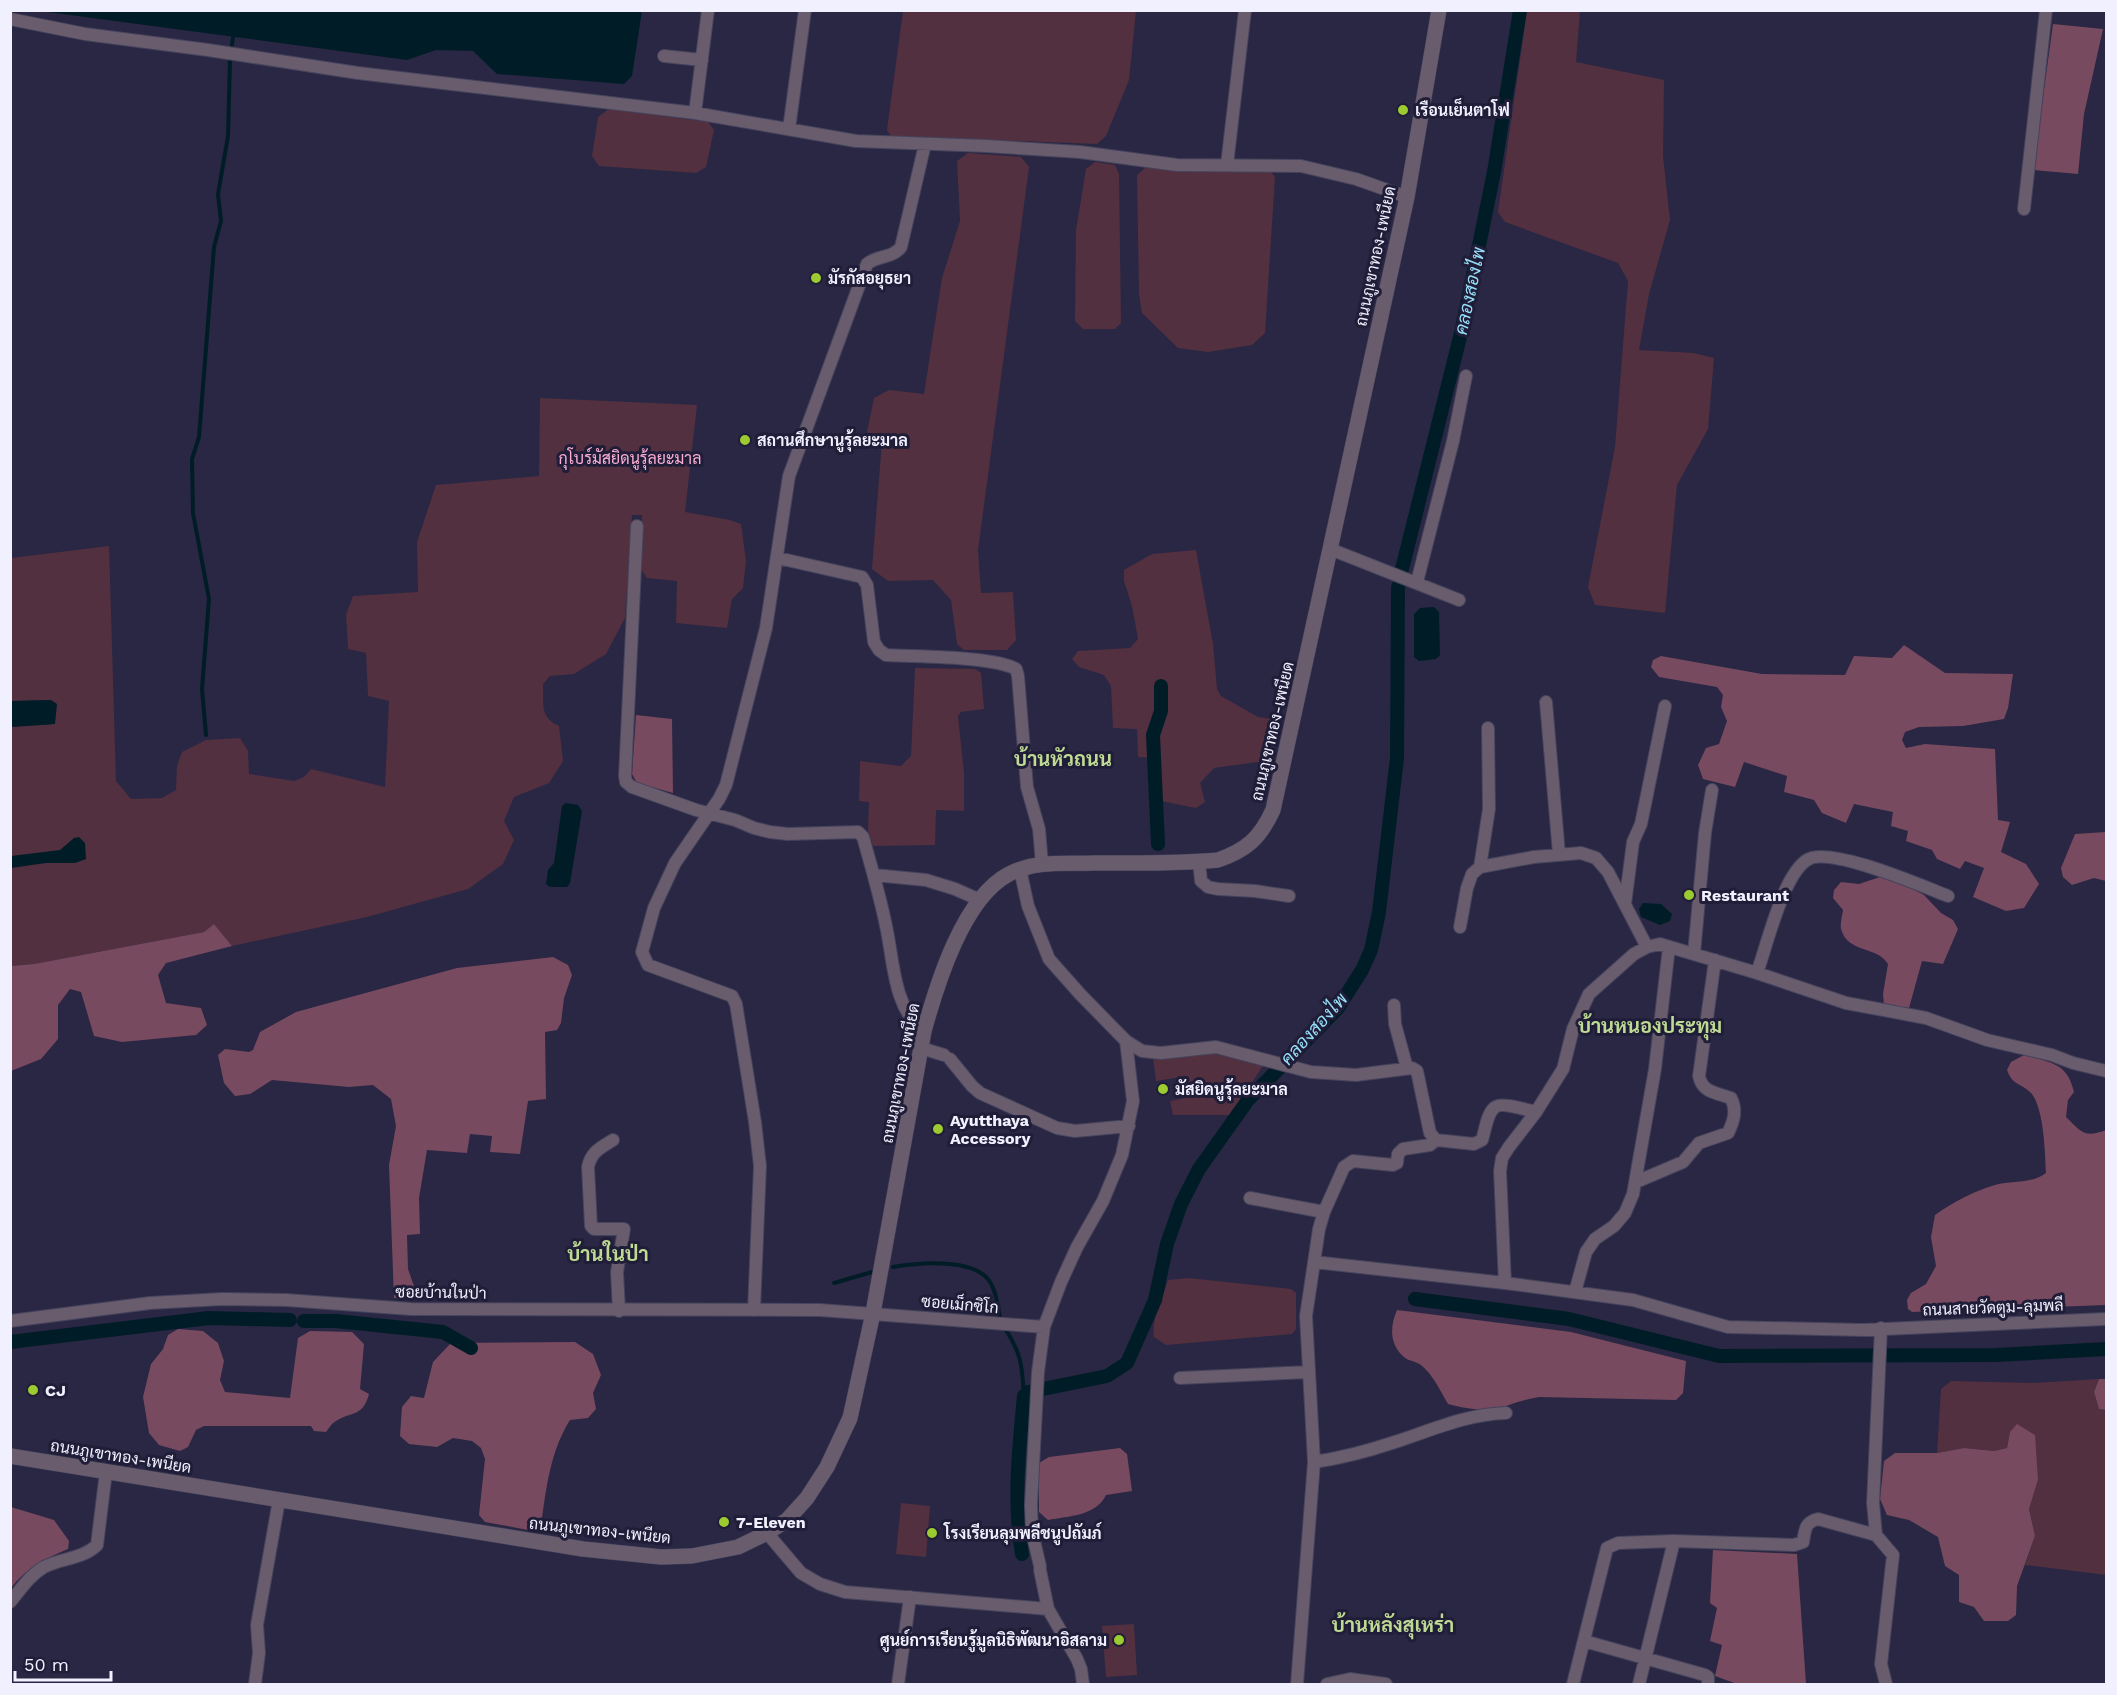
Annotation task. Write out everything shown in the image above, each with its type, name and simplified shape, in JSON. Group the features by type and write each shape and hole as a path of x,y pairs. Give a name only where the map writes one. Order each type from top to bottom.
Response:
{"street":[{"path":"695,113 708,10"},
{"path":"789,129 805,10"},
{"path":"1227,165 1245,10"},
{"name":"ถนนภูเขาทอง-เพนียด","path":"10,1456 559,1545 661,1557 700,1555 738,1547 787,1520 807,1498 827,1467 850,1418 873,1313 924,1031 934,995 953,945 980,900 999,880 1020,869 1042,864 1218,860 1235,854 1252,842 1265,827 1273,810 1407,197 1439,10"},
{"path":"2024,209 2046,10"},
{"path":"10,19 85,34 358,73 695,113 856,141 1080,152 1177,165 1301,166 1356,179 1407,197"},
{"path":"664,56 702,60"},
{"path":"754,1310 760,1166 736,1004 732,996 648,965 642,952 654,908 675,863 719,799 726,785 766,628 789,476 867,264 875,259 892,255 901,247 925,144"},
{"path":"1417,582 1453,441 1466,376"},
{"path":"637,526 626,782 632,787 770,832 788,834 858,832 863,837 874,875 886,927 891,962 902,1000 908,1016 924,1031"},
{"path":"1330,549 1459,600"},
{"path":"777,558 845,571 862,577 867,585 874,642 886,655 991,662 1009,665 1016,669 1027,787 1039,829 1042,864"},
{"path":"1546,702 1559,854"},
{"path":"1625,904 1632,842 1641,824 1665,706"},
{"path":"1480,867 1490,809 1488,728"},
{"path":"1694,954 1705,833 1712,790"},
{"path":"1460,927 1467,888 1472,874 1480,867 1559,854 1581,853 1596,858 1608,872 1647,947"},
{"path":"1757,973 1783,891 1808,858 1829,856 1888,873 1948,896"},
{"path":"1199,862 1201,881 1208,887 1289,896"},
{"path":"1020,869 1028,906 1049,959 1126,1041 1142,1051 1161,1053 1215,1047 1311,1072 1356,1075 1412,1068 1417,1071 1430,1133 1436,1140 1474,1144 1479,1142 1482,1140 1491,1112 1500,1104 1536,1112"},
{"path":"874,875 926,880 980,900"},
{"path":"1505,1282 1500,1171 1502,1158 1536,1112 1563,1069 1573,1029 1589,994 1634,954 1647,947 1660,944 1846,1003 1926,1018 1987,1040 2052,1055 2106,1071"},
{"path":"1575,1292 1586,1252 1595,1239 1614,1226 1625,1213 1636,1182 1655,1070 1669,947"},
{"path":"1636,1182 1683,1162 1699,1143 1728,1133 1732,1124 1735,1106 1731,1098 1706,1090 1700,1084 1715,960"},
{"path":"1394,1005 1395,1024 1407,1068"},
{"path":"1083,1684 1077,1659 1048,1609 1032,1532 1030,1505 1035,1409 1044,1327 1077,1247 1107,1192 1122,1155 1133,1101 1126,1041"},
{"path":"921,1048 947,1057 980,1093 1057,1128 1075,1131 1129,1126"},
{"path":"613,1140 595,1151 588,1167 591,1226 594,1229 624,1229 617,1272 619,1311"},
{"path":"1297,1684 1314,1462 1306,1316 1319,1229 1344,1167 1349,1162 1393,1165 1397,1163 1398,1154 1403,1149 1430,1145 1436,1140"},
{"path":"1250,1198 1324,1212"},
{"name":"ถนนสายวัดตูม-ลุมพลี","path":"1314,1263 1505,1282 1633,1300 1728,1327 1881,1333 2106,1319"},
{"name":"ซอยบ้านในป่า","path":"10,1321 150,1303 222,1299 286,1300 411,1309 819,1310 873,1313"},
{"name":"ซอยเม็กซิโก","path":"873,1313 1044,1327"},
{"path":"1876,1535 1873,1503 1881,1333"},
{"path":"1180,1378 1309,1372"},
{"path":"1314,1462 1340,1459 1485,1413 1506,1413"},
{"path":"10,1602 39,1570 90,1552 97,1545 106,1472"},
{"path":"255,1684 259,1653 257,1625 279,1500"},
{"path":"1573,1684 1607,1548 1618,1543 1674,1541 1794,1545 1803,1542 1805,1526 1810,1521 1818,1519 1876,1535 1893,1555 1881,1664 1886,1684"},
{"path":"767,1533 801,1573 820,1584 845,1592 1048,1609"},
{"path":"1639,1684 1674,1541"},
{"path":"898,1684 909,1597"},
{"path":"1584,1641 1705,1675 1708,1677 1708,1684"},
{"path":"1327,1684 1350,1678 1386,1684"}],"green space":[{"path":"903,11 1136,11 1129,80 1106,136 1097,144 891,136 887,130"},
{"path":"1527,11 1580,11 1576,62 1664,80 1663,156 1670,220 1649,294 1639,350 1694,353 1714,358 1708,429 1677,485 1665,613 1595,605 1588,587 1615,447 1628,281 1618,263 1505,222 1498,212"},
{"path":"609,109 708,122 714,130 706,167 696,173 599,166 592,156 598,117"},
{"path":"968,153 1021,157 1029,167 978,550 981,593 1013,592 1016,640 1007,650 964,650 957,644 951,600 933,580 888,581 872,569 882,441 870,439 867,432 874,398 889,390 924,394 942,278 960,221 957,161"},
{"path":"1095,162 1115,165 1119,174 1121,323 1115,329 1083,329 1075,321 1076,230 1086,169"},
{"path":"1146,167 1180,171 1271,172 1275,177 1265,333 1252,345 1208,352 1178,348 1142,313 1139,294 1137,175"},
{"name":"กุโบร์มัสยิดนูรุ้ลยะมาล","path":"540,398 697,405 685,512 741,524 746,561 743,588 732,599 727,628 676,623 677,581 647,578 641,569 642,515 632,515 625,618 606,654 574,674 550,676 543,684 545,714 559,726 563,761 549,783 514,797 504,821 514,840 503,864 468,889 367,917 232,946 214,924 204,932 34,964 11,966 11,727 55,724 51,700 11,701 11,558 109,546 116,781 131,799 162,798 176,790 177,766 182,752 206,740 240,738 248,751 249,774 294,781 304,777 311,769 385,787 389,701 368,696 366,653 348,649 346,615 353,596 418,592 417,542 436,485 539,476"},
{"path":"1196,550 1213,644 1217,689 1221,696 1258,717 1278,720 1272,760 1214,768 1200,783 1205,802 1196,808 1161,801 1159,758 1138,757 1137,729 1113,728 1111,686 1104,675 1079,667 1072,659 1078,651 1130,648 1138,639 1132,606 1124,581 1124,570 1152,554"},
{"path":"915,668 975,669 981,673 984,709 961,712 958,716 964,773 964,811 936,810 935,845 873,846 868,830 869,802 859,801 860,761 901,766 911,756"},
{"path":"1215,1050 1265,1063 1230,1115 1173,1115 1170,1101 1191,1097 1187,1076 1156,1081 1153,1058"},
{"path":"1189,1278 1291,1289 1296,1293 1296,1329 1292,1334 1166,1345 1154,1337 1154,1323 1158,1309 1168,1280"},
{"path":"2099,1379 2094,1392 2099,1409 2106,1410 2106,1575 2025,1565 2035,1536 2029,1509 2038,1480 2010,1432 2007,1448 1994,1451 1964,1448 1937,1453 1941,1389 1951,1381 2034,1383"},
{"path":"901,1503 930,1506 926,1557 896,1554"},
{"path":"1134,1624 1137,1675 1106,1677 1102,1626"}],"shaded area":[{"path":"2053,24 2103,29 2084,114 2078,174 2033,170"},
{"path":"1904,645 1945,673 2013,674 2004,719 1963,726 1919,727 1905,732 1902,740 1906,748 1925,744 1995,749 1998,820 2010,822 2001,852 2026,864 2039,884 2024,908 2006,911 1973,897 1984,868 1965,861 1960,869 1937,859 1932,850 1906,841 1908,831 1891,826 1893,812 1854,804 1846,823 1822,813 1814,800 1784,792 1787,776 1744,762 1735,787 1703,779 1698,765 1706,748 1719,744 1727,721 1721,707 1723,695 1717,687 1659,677 1651,667 1653,660 1661,656 1762,674 1845,675 1854,656 1892,658"},
{"path":"636,715 672,719 673,793 637,783 632,774"},
{"path":"2106,832 2106,881 2094,878 2072,885 2063,877 2061,868 2075,834"},
{"path":"1880,877 1898,881 1924,895 1941,913 1953,920 1958,929 1943,964 1922,961 1909,1008 1884,1005 1883,994 1888,964 1877,954 1856,946 1845,937 1841,929 1843,910 1833,898 1834,890 1841,882 1859,884"},
{"path":"214,924 232,946 166,963 158,975 166,1003 201,1008 207,1025 196,1035 122,1042 94,1036 81,992 70,989 58,1005 58,1039 41,1059 11,1071 11,966 34,964 204,932"},
{"path":"553,957 568,965 572,975 564,998 561,1023 557,1030 545,1032 546,1099 528,1101 520,1154 490,1152 492,1136 470,1134 467,1153 427,1150 419,1198 420,1234 407,1235 408,1269 416,1292 413,1299 394,1298 389,1165 396,1126 391,1099 373,1085 349,1087 272,1080 250,1094 235,1096 224,1083 218,1055 225,1049 249,1052 253,1050 260,1032 296,1012 457,968"},
{"path":"2024,1055 2050,1062 2067,1075 2074,1092 2068,1100 2066,1117 2076,1127 2088,1134 2106,1130 2106,1305 1912,1312 1908,1309 1907,1300 1911,1293 1926,1284 1936,1266 1931,1237 1935,1215 1979,1190 1995,1185 2035,1179 2046,1173 2043,1130 2035,1098 2014,1081 2007,1070 2011,1062"},
{"path":"1397,1310 1571,1332 1686,1361 1683,1393 1676,1400 1539,1397 1499,1408 1484,1409 1448,1404 1425,1369 1399,1352 1393,1341 1392,1328"},
{"path":"178,1329 203,1331 218,1343 224,1361 220,1380 225,1392 290,1398 298,1338 310,1331 352,1332 364,1344 360,1389 369,1394 367,1401 364,1407 335,1422 326,1432 314,1431 311,1426 204,1426 196,1430 188,1447 180,1451 159,1445 149,1433 143,1397 151,1364 163,1349 168,1335"},
{"path":"575,1342 593,1354 601,1375 593,1393 596,1409 588,1418 570,1420 563,1432 553,1458 541,1526 534,1531 485,1522 479,1515 485,1459 481,1448 472,1441 453,1438 437,1447 409,1444 400,1436 402,1407 411,1396 424,1398 433,1362 451,1343"},
{"path":"2099,1379 2106,1379 2106,1410 2099,1409 2094,1392"},
{"path":"2017,1424 2035,1435 2038,1480 2029,1509 2035,1536 2017,1586 2016,1615 2008,1621 1984,1621 1974,1607 1959,1602 1959,1575 1945,1566 1938,1537 1909,1520 1887,1515 1880,1499 1884,1461 1895,1453 1937,1453 1964,1448 1994,1451 2007,1448 2010,1432"},
{"path":"1120,1448 1127,1454 1132,1491 1106,1495 1096,1507 1073,1516 1048,1520 1039,1512 1039,1463 1049,1457"},
{"path":"11,1507 54,1520 69,1541 68,1549 36,1565 11,1588"},
{"path":"1713,1550 1797,1554 1806,1684 1737,1684 1715,1676 1722,1645 1710,1641 1717,1608 1710,1603"}],"water":[{"path":"40,11 642,11 632,76 624,84 497,74 473,51 436,50 407,60"},
{"path":"1434,607 1439,612 1440,655 1436,659 1419,661 1414,657 1414,614 1420,608"},
{"path":"51,700 57,704 55,724 11,727 11,701"},
{"path":"566,803 578,805 582,811 570,883 567,887 550,887 546,884 548,870 554,863 562,806"},
{"path":"79,837 85,843 86,859 75,863 46,863 11,868 11,856 60,850 74,838"},
{"path":"1643,903 1661,904 1672,914 1670,921 1660,925 1641,917 1639,909"}],"waterway":[{"name":"คลองสองไพ","path":"1402,569 1462,329 1494,172 1520,10"},
{"path":"232,45 233,37"},
{"path":"206,735 202,689 209,599 193,513 192,459 199,437 214,247 221,221 218,194 228,136 230,60"},
{"name":"คลองสองไพ","path":"1022,1554 1017,1495 1024,1396 1028,1392 1107,1376 1127,1363 1155,1300 1167,1244 1181,1204 1199,1169 1248,1100 1338,1008 1362,970 1371,950 1379,912 1397,758 1398,587"},
{"path":"1158,844 1153,735 1161,711 1161,686"},
{"path":"893,1267 942,1264 968,1267 979,1272 992,1286 1000,1317"},
{"path":"834,1283 872,1272"},
{"path":"1415,1299 1569,1319 1719,1356 1995,1355 2106,1349"},
{"path":"10,1342 209,1318 290,1320"},
{"path":"304,1321 336,1321 443,1332 471,1348"},
{"path":"1006,1330 1020,1362 1024,1396"}],"place":[{"name":"เรือนเย็นตาโฟ","path":"1403,110"},
{"name":"มัรกัสอยุธยา","path":"816,278"},
{"name":"สถานศึกษานูรุ้ลยะมาล","path":"745,440"},
{"name":"Restaurant","path":"1689,895"},
{"name":"มัสยิดนูรุ้ลยะมาล","path":"1163,1089"},
{"name":"Ayutthaya Accessory","path":"938,1129"},
{"name":"CJ","path":"33,1390"},
{"name":"7-Eleven","path":"724,1522"},
{"name":"โรงเรียนลุมพลีชนูปถัมภ์","path":"932,1533"},
{"name":"ศูนย์การเรียนรู้มูลนิธิพัฒนาอิสลาม","path":"1119,1640"}],"district":[{"name":"บ้านหัวถนน","path":"1063,759"},
{"name":"บ้านหนองประทุม","path":"1650,1026"},
{"name":"บ้านในป่า","path":"608,1254"},
{"name":"บ้านหลังสุเหร่า","path":"1393,1625"}]}
